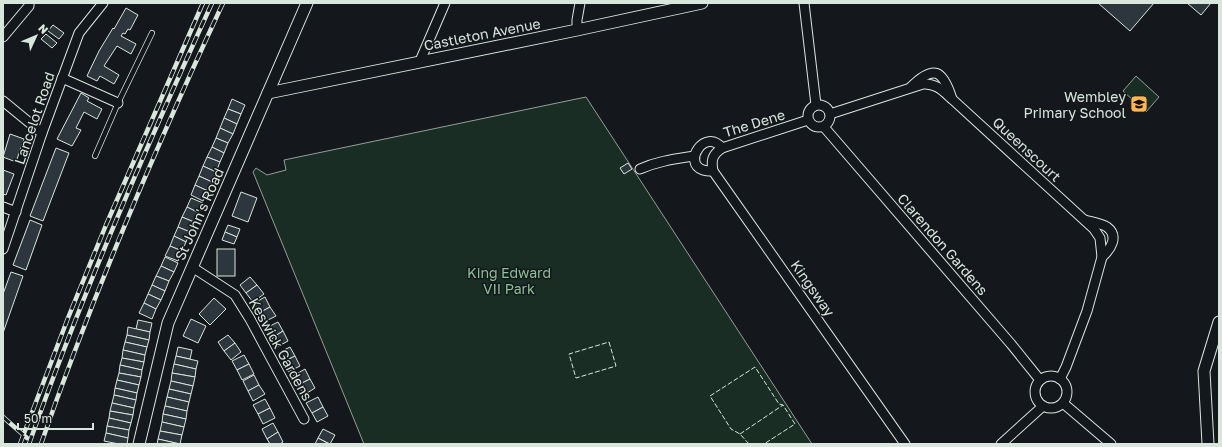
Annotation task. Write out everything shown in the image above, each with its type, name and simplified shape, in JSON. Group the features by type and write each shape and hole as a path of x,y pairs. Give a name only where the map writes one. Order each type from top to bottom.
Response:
{"street":[{"path":"3,37 29,6 29,3"},
{"name":"Lancelot Road","path":"3,248 42,133 79,33 103,3"},
{"name":"St John's Road","path":"139,444 168,323 307,3"},
{"path":"420,62 445,3"},
{"path":"577,30 576,20 580,3"},
{"name":"Castleton Avenue","path":"268,93 702,3"},
{"path":"804,3 816,105"},
{"path":"62,78 118,103"},
{"name":"Queenscourt","path":"830,114 924,84 935,85 1094,229 1100,238 1102,257 1087,311 1060,379"},
{"path":"3,100 42,133"},
{"path":"816,105 824,106 830,114 830,121 824,127 815,127 808,120 808,112 816,105"},
{"name":"The Dene","path":"694,156 698,148 705,142 719,144 722,148 808,120"},
{"name":"Clarendon Gardens","path":"824,127 1011,344 1040,380"},
{"path":"640,169 662,161 694,156 696,164 702,170 713,171 712,162 716,152 722,148"},
{"name":"Kingsway","path":"713,171 905,444"},
{"path":"3,207 16,212"},
{"name":"Queenscourt","path":"1083,219 1107,228 1113,235 1113,243 1108,252 1102,257"},
{"name":"Keswick Gardens","path":"192,267 235,295 250,319 304,419"},
{"path":"1208,444 1204,371 1219,322"},
{"path":"1050,376 1060,379 1067,388 1066,398 1063,403 1054,408 1048,408 1038,402 1036,396 1037,385 1040,380 1044,377 1050,376"},
{"path":"1063,403 1111,444"},
{"path":"1001,444 1043,406"}],"lane":[{"path":"95,156 118,103 152,33"}],"green space":[{"path":"1136,76 1159,97 1146,112 1123,91"},
{"name":"King Edward VII Park","path":"586,97 812,444 364,444 253,172 256,168 267,175 286,170 284,160"}],"building":[{"path":"1098,3 1154,3 1130,31"},
{"path":"1187,3 1211,3 1201,15"},
{"path":"126,8 138,15 130,30 128,29 125,34 123,33 121,36 136,44 131,54 117,46 104,66 119,75 114,84 100,76 97,81 87,76 99,51"},
{"path":"53,25 64,33 59,39 48,31"},
{"path":"46,34 57,43 52,48 41,39"},
{"path":"81,93 89,98 87,101 102,109 97,119 84,112 76,128 81,130 72,146 57,139"},
{"path":"232,99 245,105 241,114 228,109"},
{"path":"228,109 241,114 237,124 224,118"},
{"path":"224,118 237,124 233,134 220,128"},
{"path":"220,128 233,134 228,143 216,138"},
{"path":"10,134 24,139 16,162 3,157"},
{"path":"216,138 228,143 224,153 212,147"},
{"path":"212,147 224,153 220,162 207,157"},
{"path":"56,148 69,153 43,221 30,216"},
{"path":"207,157 220,162 216,172 203,166"},
{"path":"628,163 632,169 624,174 620,168"},
{"path":"203,166 216,172 212,182 199,176"},
{"path":"3,170 14,174 6,195 3,194"},
{"path":"199,176 212,182 208,191 195,185"},
{"path":"195,185 208,191 203,201 191,195"},
{"path":"241,192 257,198 248,222 232,216"},
{"path":"191,198 203,203 199,213 187,207"},
{"path":"187,207 199,213 194,222 182,217"},
{"path":"182,217 194,222 190,232 178,227"},
{"path":"30,220 42,225 26,270 13,265"},
{"path":"228,225 240,229 237,237 225,232"},
{"path":"178,227 190,232 186,242 174,236"},
{"path":"225,232 237,237 234,244 222,240"},
{"path":"174,236 186,242 182,251 170,246"},
{"path":"170,246 182,251 178,261 165,256"},
{"path":"217,249 235,249 235,276 217,276"},
{"path":"165,257 178,263 174,272 161,266"},
{"path":"161,266 174,272 169,281 156,276"},
{"path":"11,272 23,276 3,333 3,294"},
{"path":"156,276 169,281 165,291 152,285"},
{"path":"250,277 257,285 246,293 240,285"},
{"path":"152,285 165,291 161,300 148,294"},
{"path":"257,285 264,294 253,302 246,293"},
{"path":"148,294 161,300 156,309 144,303"},
{"path":"265,297 270,307 259,313 254,303"},
{"path":"214,298 226,309 210,325 199,314"},
{"path":"144,303 156,309 152,319 139,313"},
{"path":"270,307 276,316 264,322 259,313"},
{"path":"191,319 206,326 198,343 183,336"},
{"path":"138,320 152,323 150,332 136,329"},
{"path":"278,322 283,331 272,338 266,328"},
{"path":"128,327 150,332 149,340 127,335"},
{"path":"283,331 288,341 277,347 272,338"},
{"path":"127,335 149,340 147,347 125,342"},
{"path":"228,335 235,343 224,351 218,342"},
{"path":"125,342 147,347 145,355 123,350"},
{"path":"235,343 241,352 231,360 224,351"},
{"path":"178,347 192,350 190,359 176,356"},
{"path":"290,347 295,356 283,362 278,353"},
{"path":"123,350 145,355 144,362 122,358"},
{"path":"244,355 249,364 237,370 232,361"},
{"path":"176,356 198,361 196,369 174,364"},
{"path":"295,356 300,366 288,372 283,362"},
{"path":"122,358 144,362 142,370 120,365"},
{"path":"174,364 196,369 195,377 172,373"},
{"path":"249,364 254,374 242,380 237,370"},
{"path":"120,365 142,370 141,377 119,373"},
{"path":"305,369 310,379 298,385 293,376"},
{"path":"119,373 141,377 139,385 117,380"},
{"path":"172,373 195,377 193,386 171,381"},
{"path":"254,375 259,385 248,391 243,381"},
{"path":"310,379 315,388 304,395 298,385"},
{"path":"117,380 139,385 137,393 115,388"},
{"path":"171,381 193,386 191,394 169,389"},
{"path":"259,385 265,394 253,401 248,391"},
{"path":"115,388 137,393 136,400 114,395"},
{"path":"169,389 191,394 189,402 167,397"},
{"path":"114,395 136,400 134,408 112,403"},
{"path":"167,397 189,402 187,411 165,406"},
{"path":"318,397 323,407 312,413 306,403"},
{"path":"265,399 270,408 258,414 253,405"},
{"path":"112,403 134,408 133,415 110,411"},
{"path":"165,406 187,411 186,419 163,414"},
{"path":"323,407 328,416 317,422 312,413"},
{"path":"270,408 275,418 263,424 258,414"},
{"path":"110,411 133,415 131,423 109,418"},
{"path":"163,414 186,419 184,427 162,422"},
{"path":"109,418 131,423 129,430 107,426"},
{"path":"162,422 184,427 182,435 160,431"},
{"path":"273,423 278,432 267,439 262,429"},
{"path":"107,426 129,430 128,438 106,433"},
{"path":"323,429 335,435 330,444 318,438"},
{"path":"160,431 182,435 180,444 158,439"},
{"path":"278,432 283,442 280,444 270,444 267,439"},
{"path":"106,433 128,438 127,444 104,441"},
{"path":"318,438 329,444 315,444"},
{"path":"158,439 180,444 157,444"}],"railway":[{"path":"20,444 68,318 106,225 203,3"},
{"path":"29,444 49,388 93,277 163,112 212,3"},
{"path":"41,444 82,332 126,221 223,3"},
{"path":"3,417 27,438"}],"fence":[{"path":"609,342 616,366 576,378 569,354 609,342"},
{"path":"749,444 740,434 731,429 710,396 755,367 779,404 783,405 795,424 764,444"},
{"path":"740,434 783,405"}],"place":[{"name":"Wembley Primary School","path":"1139,104"}]}
